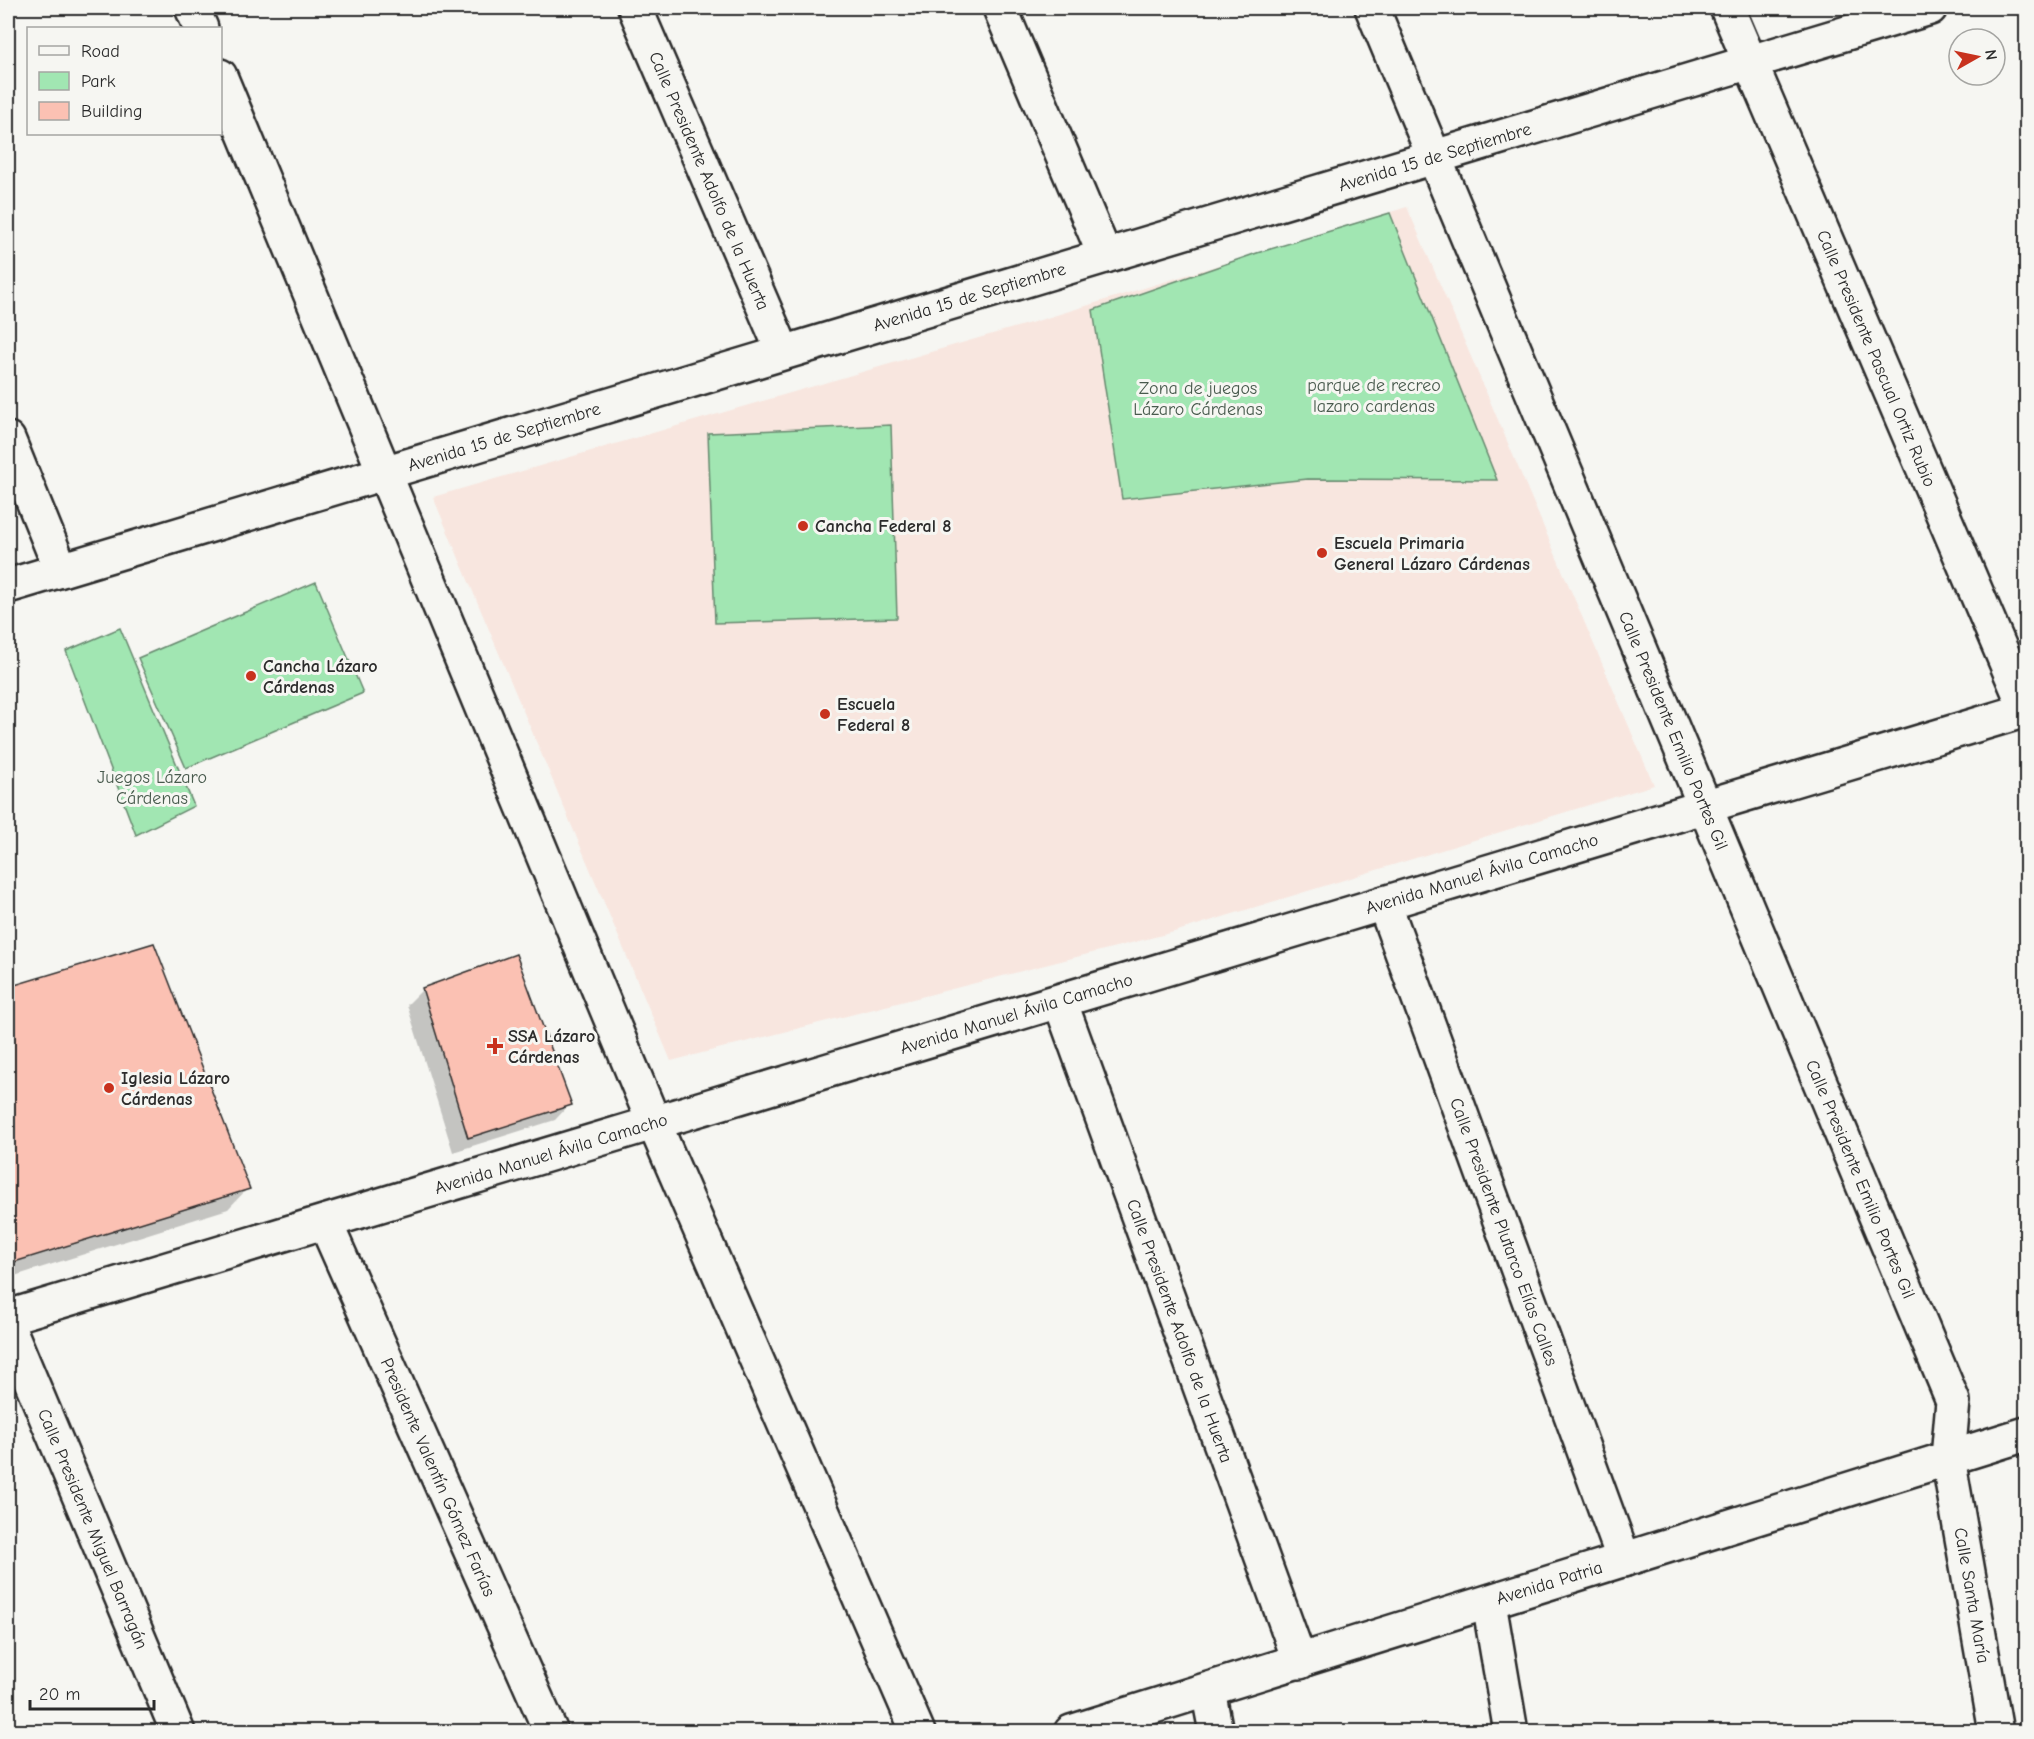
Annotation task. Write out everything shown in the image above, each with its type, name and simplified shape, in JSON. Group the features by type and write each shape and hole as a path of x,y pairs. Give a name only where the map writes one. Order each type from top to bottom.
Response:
{"street":[{"path":"192,8 201,27"},
{"name":"Calle Presidente Adolfo de la Huerta","path":"635,8 783,352"},
{"path":"1000,8 1105,256"},
{"name":"Calle Presidente Emilio Portes Gil","path":"1372,8 1707,806 1953,1401 1948,1458"},
{"name":"Calle Presidente Pascual Ortiz Rubio","path":"1727,8 2026,709"},
{"name":"Avenida 15 de Septiembre","path":"8,586 1930,8"},
{"path":"222,81 654,1123 918,1731"},
{"path":"8,439 61,570"},
{"name":"Avenida Manuel Ávila Camacho","path":"8,1317 2026,709"},
{"name":"Calle Presidente Plutarco Elías Calles","path":"1384,903 1624,1560"},
{"name":"Calle Presidente Adolfo de la Huerta","path":"1060,1001 1300,1662"},
{"name":"Presidente Valentín Gómez Farías","path":"326,1222 551,1731"},
{"name":"Calle Presidente Miguel Barragán","path":"8,1326 178,1731"},
{"name":"Avenida Patria","path":"1071,1731 1300,1662 2026,1434"},
{"name":"Calle Santa María","path":"1948,1458 1996,1731"},
{"path":"1489,1603 1510,1731"},
{"path":"1208,1690 1216,1731"}],"shaded area":[{"path":"1407,207 1654,785 1174,932 671,1061 433,497 1037,321"}],"green space":[{"path":"1390,213 1497,480 1308,479 1122,499 1093,310 1257,253"},
{"name":"Cancha Federal 8","path":"891,425 897,618 715,623 708,433"},
{"name":"Cancha Lázaro Cárdenas","path":"316,582 363,693 186,768 138,658"},
{"name":"Juegos Lázaro Cárdenas","path":"120,628 194,806 136,835 66,651"}],"building":[{"name":"Iglesia Lázaro Cárdenas","path":"154,943 250,1189 8,1264 8,987"},
{"name":"SSA Lázaro Cárdenas","path":"516,954 572,1105 468,1138 422,988"}],"place":[{"name":"Cancha Federal 8","path":"803,526"},
{"name":"Escuela Primaria General Lázaro Cárdenas","path":"1322,553"},
{"name":"Cancha Lázaro Cárdenas","path":"251,676"},
{"name":"Escuela Federal 8","path":"825,714"},
{"name":"SSA Lázaro Cárdenas","path":"495,1046"},
{"name":"Iglesia Lázaro Cárdenas","path":"109,1088"}],"park label":[{"name":"parque de recreo lazaro cardenas","path":"1374,395"},
{"name":"Zona de juegos Lázaro Cárdenas","path":"1198,398"}]}
